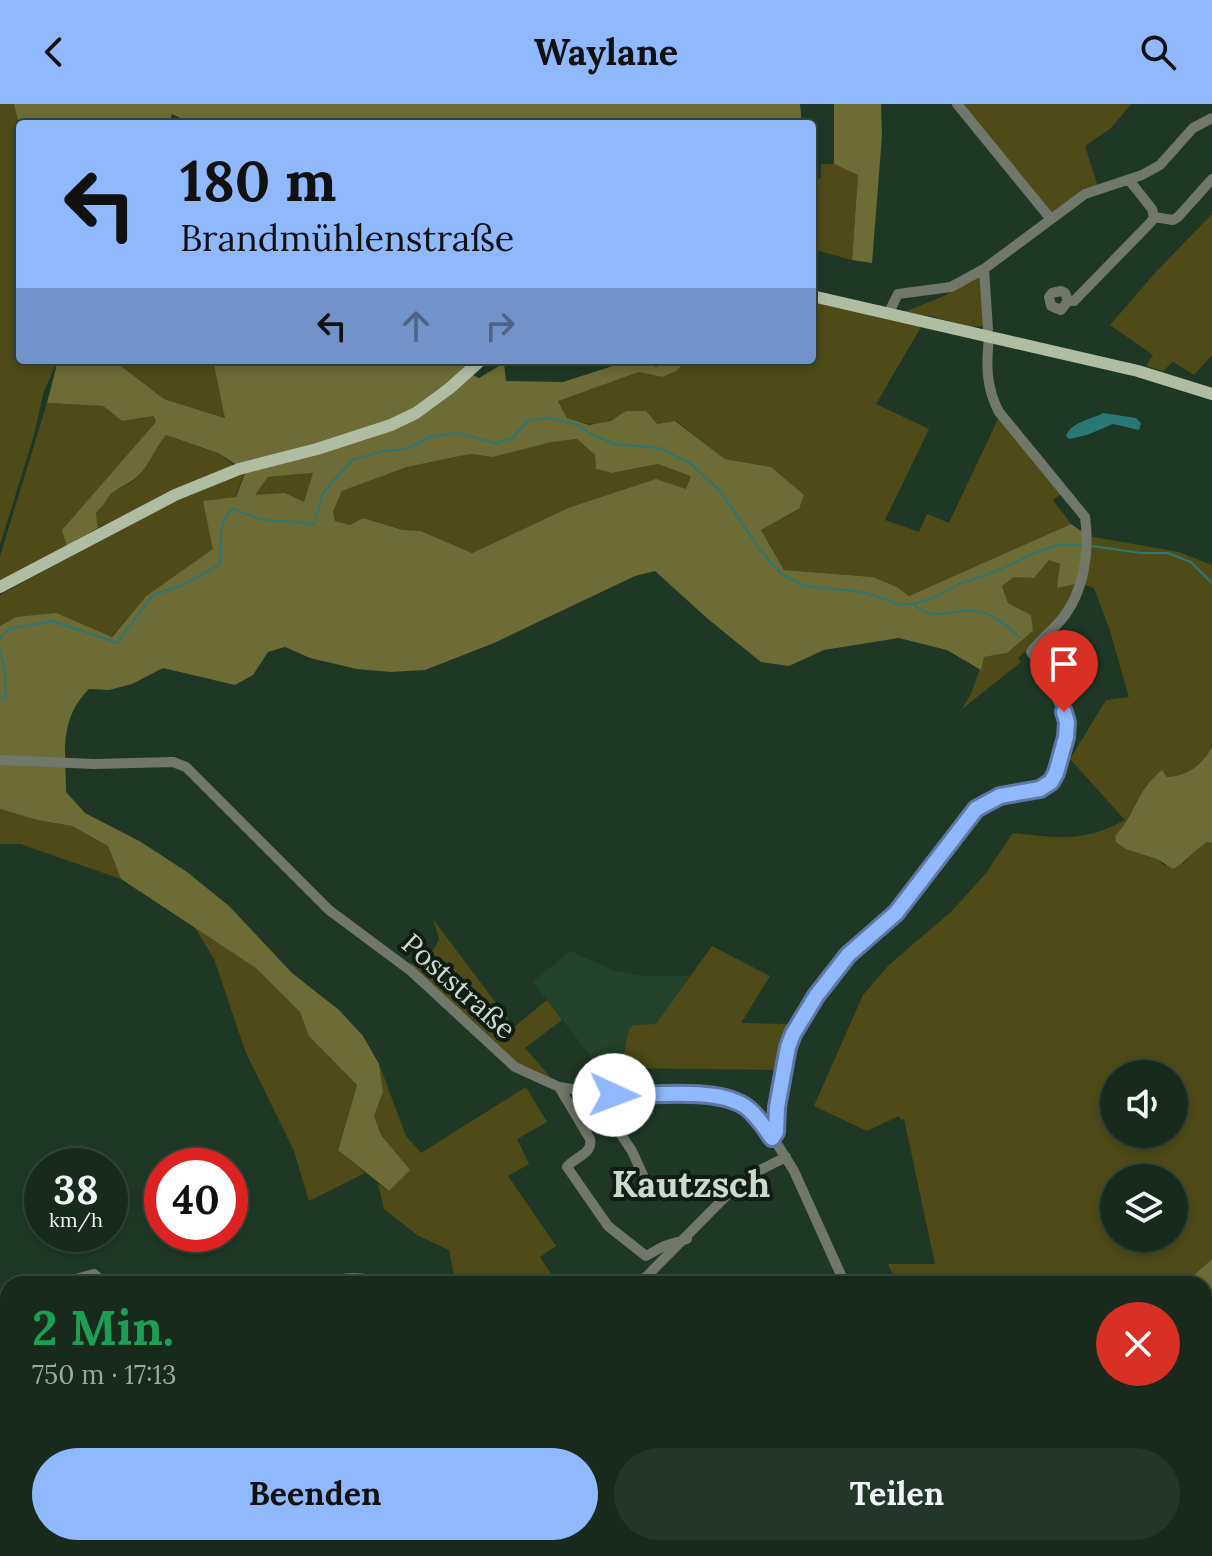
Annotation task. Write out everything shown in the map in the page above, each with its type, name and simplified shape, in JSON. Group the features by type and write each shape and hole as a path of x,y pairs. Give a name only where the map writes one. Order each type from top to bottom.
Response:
{"main road":[{"path":"816,297 988,333 1138,371 1212,394"},
{"path":"0,587 175,495 239,469 317,449 391,425 416,413 476,364"}],"street":[{"path":"957,104 1050,218"},
{"path":"888,314 898,294 951,287 984,269 1085,194 1129,180 1160,165 1193,128 1212,118"},
{"path":"1154,217 1173,220 1178,217 1212,179"},
{"path":"1129,180 1152,209 1154,217"},
{"path":"1068,301 1074,301 1154,217"},
{"path":"772,1138 776,1132 783,1070 793,1034 837,969 848,955 896,913 976,809 1000,796 1040,789 1051,782 1066,737 1067,722 1046,672 1031,652 1071,608 1086,553 1088,536 1085,517 992,400 988,389 984,269"},
{"name":"Poststraße","path":"0,760 94,764 173,762 186,767 329,910 411,971 515,1067 559,1087 593,1093 704,1095 734,1101 750,1110 786,1157 824,1231 842,1276"},
{"path":"559,1087 590,1139 591,1146 589,1151 568,1164 569,1172 608,1226 646,1256 687,1239"},
{"path":"593,1093 632,1151 646,1182"},
{"path":"648,1276 735,1187 786,1157"}],"shaded area":[{"path":"0,104 14,104 17,120 16,364 56,364 44,391 34,435 0,545"},
{"path":"14,104 800,104 802,120 185,120 172,114 170,120 18,120"},
{"path":"834,104 881,104 882,136 872,263 852,260 858,175 834,164"},
{"path":"960,104 1131,104 1111,128 1085,146 1099,190 1050,218"},
{"path":"821,164 834,164 858,174 852,260 816,250 816,180 821,178"},
{"path":"1212,214 1212,355 1194,375 1173,362 1163,371 1146,366 1153,355 1110,325"},
{"path":"979,276 986,326 970,327 931,316 902,313 944,296"},
{"path":"816,302 921,327 876,404 929,429 885,520 919,532 927,514 949,523 999,417 1063,493 1053,500 1071,524 909,596 873,577 784,570 761,530 799,510 771,467 725,459 676,421 657,424 626,411 598,424 584,423 567,418 558,400 639,372 662,377 677,371 682,364 816,364"},
{"path":"57,364 118,364 164,399 225,418 214,364 475,364 467,372 479,378 504,364 506,381 563,382 619,364 653,364 655,367 682,364 677,371 662,377 639,372 558,401 567,418 589,425 610,421 626,411 646,411 657,424 675,421 725,459 771,467 804,495 799,509 761,530 784,570 873,577 909,596 1071,524 1088,536 1080,583 1057,588 1060,564 1049,560 1034,578 1014,577 1002,586 1008,603 1031,615 1033,631 1007,653 984,657 981,670 947,650 899,638 824,650 789,666 761,662 655,571 635,576 494,643 425,670 391,672 357,669 310,658 285,647 268,652 253,675 235,685 163,668 132,684 109,690 89,689 72,713 68,725 66,792 85,813 141,842 187,872 229,906 292,973 339,1010 363,1036 379,1064 383,1092 374,1116 381,1135 410,1170 389,1191 338,1150 357,1085 309,1036 300,1012 256,968 121,879 108,846 72,826 0,809 0,626 16,617 56,613 112,637 146,596 213,549 203,501 236,497 246,471 218,453 166,435 140,474 112,493 96,513 98,528 67,546 62,530 156,422 154,416 122,421 103,406 47,403","holes":["577,439 595,455 596,469 612,473 658,464 691,476 686,489 656,479 568,508 472,553 421,531 403,530 363,518 350,525 335,521 333,512 342,491 407,467 470,454 493,457","313,473 304,502 285,493 255,495 268,477"]},
{"path":"118,364 214,364 226,418 164,399"},
{"path":"47,403 103,406 122,421 154,416 157,422 67,546 0,583 0,556"},
{"path":"166,435 218,453 236,467 168,493 98,528 96,513 113,492 138,477"},
{"path":"577,439 595,455 596,469 612,473 658,464 692,475 686,489 568,508 472,553 421,531 403,530 363,518 350,525 335,521 333,512 342,491 407,467 470,454 493,457"},
{"path":"246,470 214,549 146,596 111,637 17,617 0,626 0,595 160,508"},
{"path":"314,473 304,502 254,496 268,477"},
{"path":"1088,536 1179,552 1212,565 1212,747 1204,759 1188,772 1167,777 1161,771 1152,779 1115,836 1116,842 1164,865 1184,863 1197,848 1212,843 1212,1259 1193,1276 893,1276 888,1264 935,1264 904,1119 901,1120 899,1116 867,1131 814,1106 863,995 889,965 953,910 986,873 1013,833 1083,836 1125,820 1070,759 1106,700 1129,697 1094,588 1080,583 1054,625 1018,658 1021,662 962,709 971,694 984,657 1007,653 1033,631 1030,615 1008,603 1002,586 1013,577 1049,560 1060,564"},
{"path":"1212,747 1212,843 1203,845 1173,869 1116,842 1115,836 1153,778 1162,770 1167,777 1188,772 1204,759"},
{"path":"0,809 72,826 108,846 121,879 20,844 0,844"},
{"path":"433,919 514,1027 547,1000 562,1020 525,1048 559,1087 515,1067 389,955 412,964 434,949 439,939"},
{"path":"194,926 256,967 300,1012 310,1036 357,1085 338,1149 365,1173 309,1201 294,1151 246,1053 214,959"},
{"path":"712,946 770,976 741,1023 793,1024 779,1070 621,1068 629,1029 633,1025 656,1024"},
{"path":"571,951 614,971 642,976 690,976 656,1024 633,1025 629,1029 621,1068 611,1074 601,1070 533,981"},
{"path":"379,1064 406,1136 421,1153 526,1087 547,1122 517,1139 529,1164 508,1176 556,1246 540,1257 553,1276 456,1276 449,1250 417,1235 384,1209 378,1184 389,1191 409,1170 381,1135 374,1116 383,1092"},
{"path":"1212,1259 1212,1276 1193,1276"}],"water":[{"path":"1103,413 1136,418 1141,423 1139,430 1113,424 1087,435 1069,439 1066,436 1076,424"}],"waterway":[{"path":"0,639 9,629 53,621 117,643 153,595 183,585 220,564 222,526 234,508 255,518 314,525 323,493 352,460 384,451 407,449 432,436 458,433 496,443 513,438 527,421 550,418 578,425 614,444 659,448 690,463 721,492 760,550 782,574 805,586 862,592 900,604 913,604 1057,545 1082,545"},
{"path":"1092,546 1141,553 1168,553 1191,562 1212,583"},
{"path":"913,604 935,614 981,612 1019,637"},
{"path":"0,650 6,697 0,699"}],"district":[{"name":"Kautzsch","path":"691,1184"}],"route":[{"path":"614,1095 704,1095 734,1101 750,1110 772,1138 776,1132 777,1107 788,1047 816,996 848,955 896,913 976,809 1000,796 1040,789 1051,782 1066,737 1064,712"}]}
